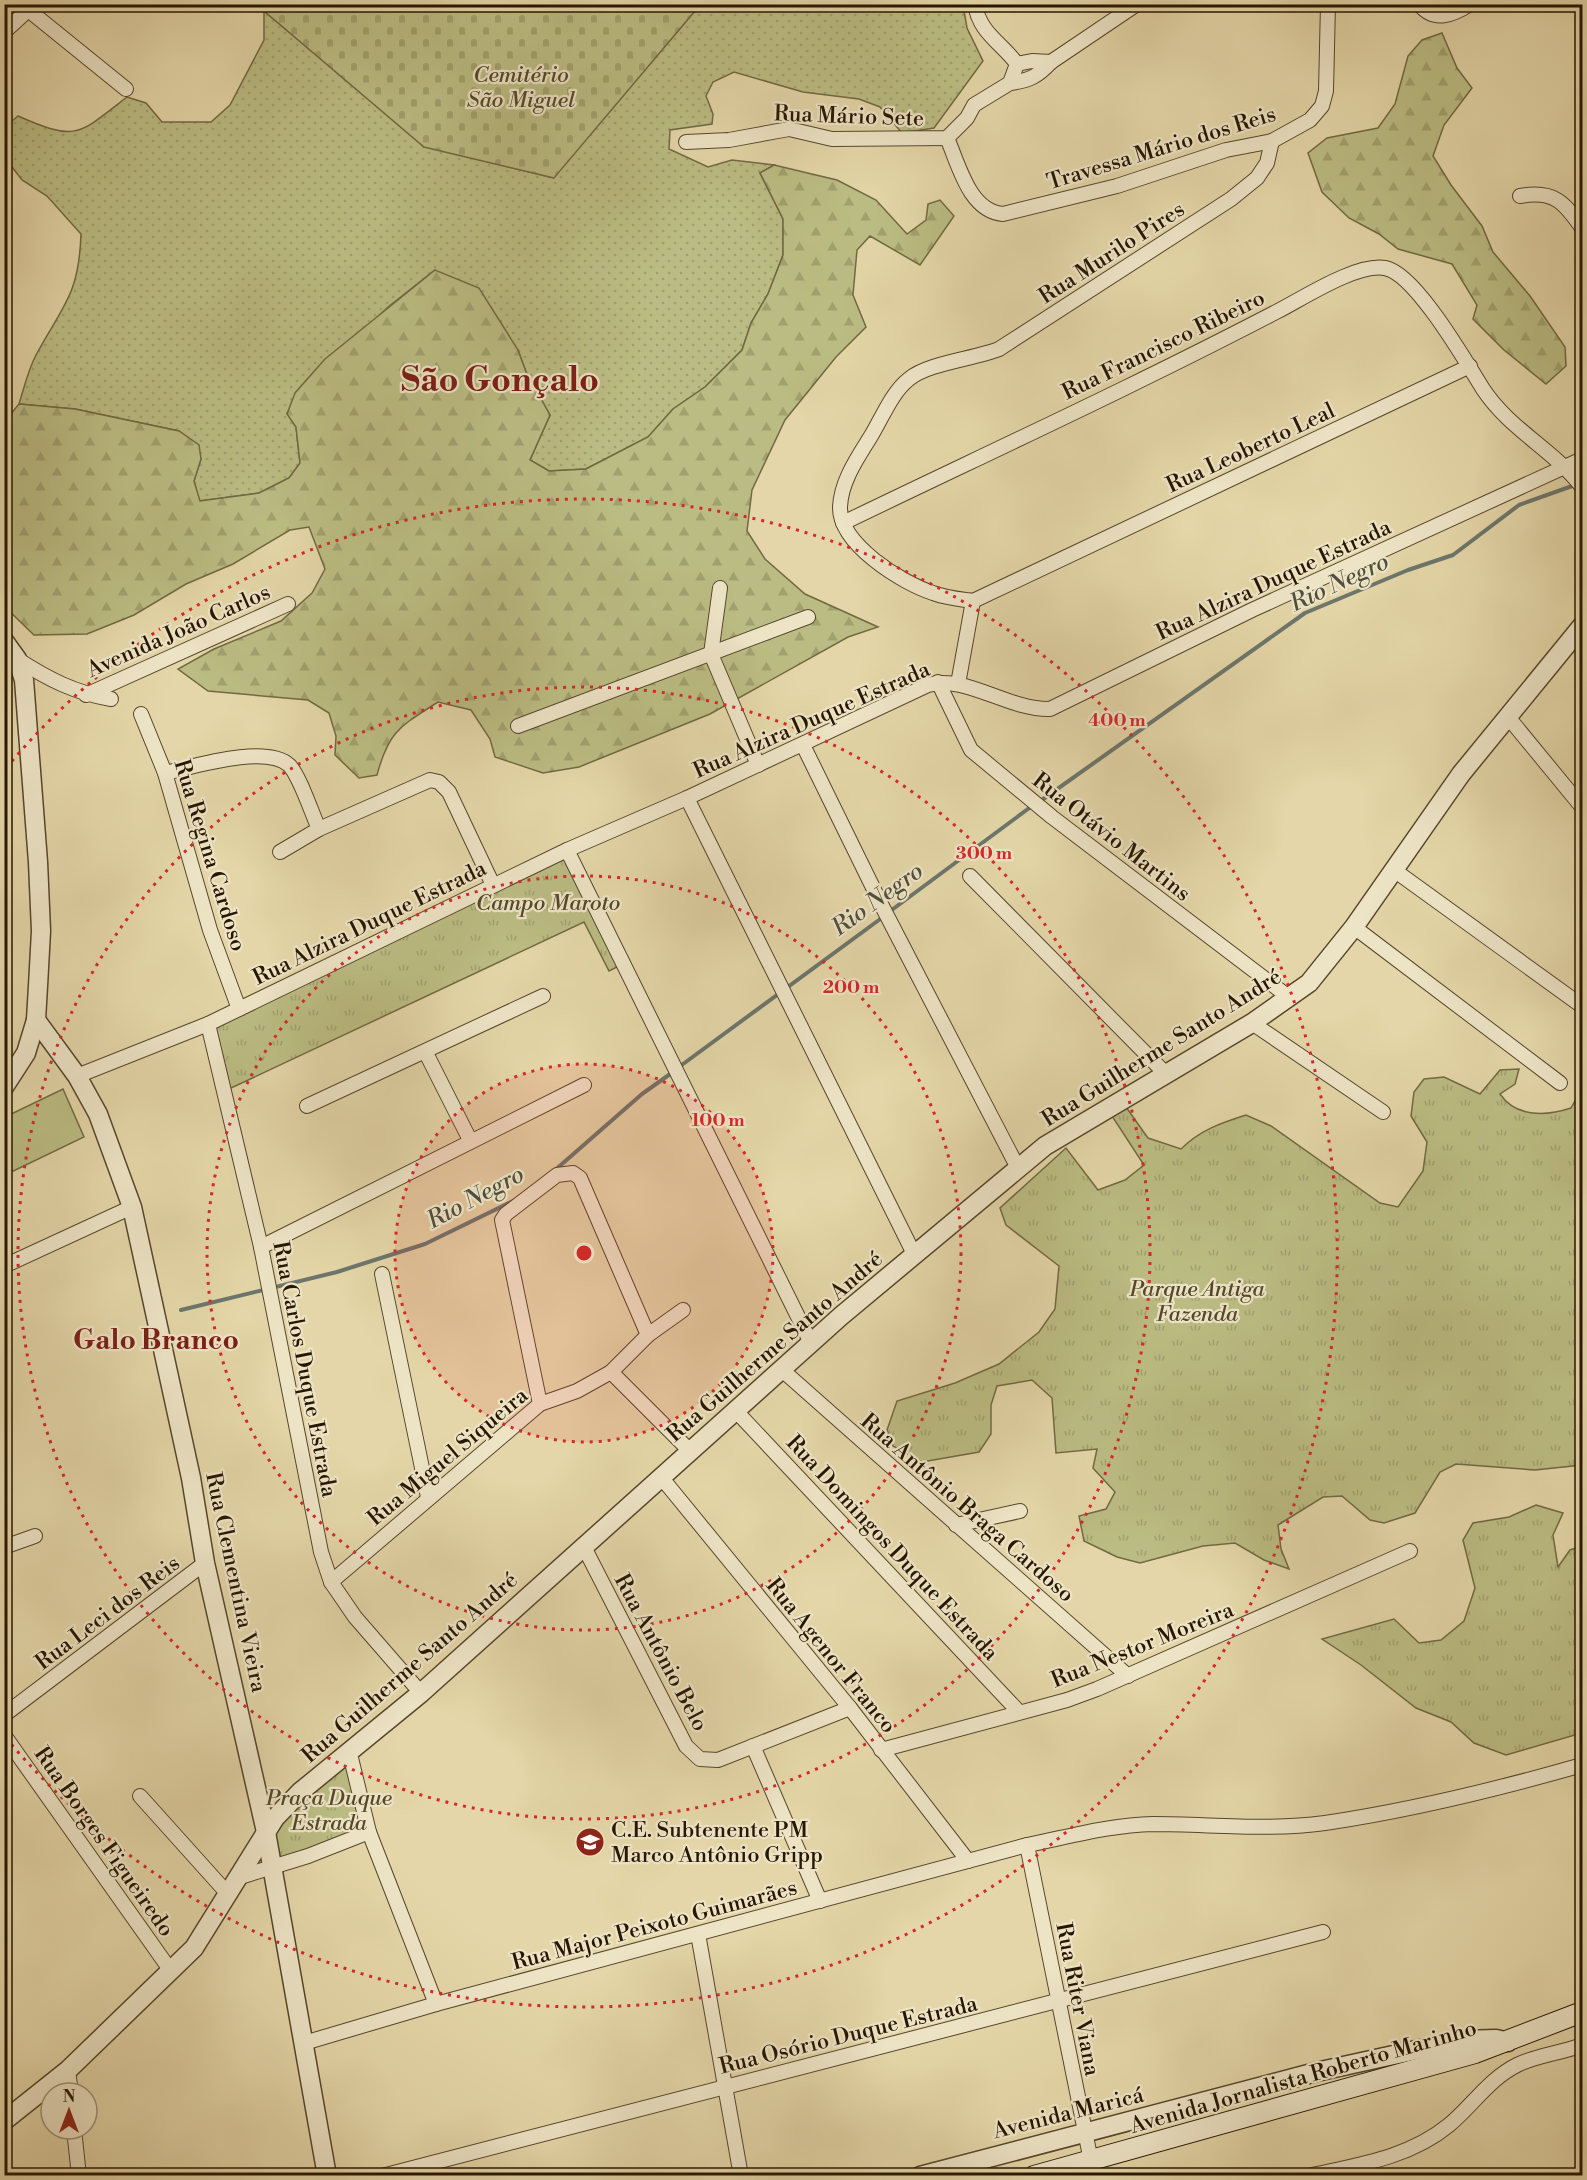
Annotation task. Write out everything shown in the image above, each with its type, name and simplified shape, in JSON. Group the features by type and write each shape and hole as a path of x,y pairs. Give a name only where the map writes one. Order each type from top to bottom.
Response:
{"main road":[{"name":"Avenida Jornalista Roberto Marinho","path":"1034,2175 1091,2161 1508,2042 1582,2012"}],"street":[{"path":"975,4 984,31 1009,53 1017,64"},
{"path":"1017,64 1032,61 1051,62 1137,4"},
{"name":"Travessa Mário dos Reis","path":"947,138 973,196 982,207 993,213 1003,214 1117,186 1226,150 1272,141 1310,120 1322,106 1326,91 1328,4"},
{"path":"1419,4 1424,11 1437,16 1450,16 1470,4"},
{"path":"4,32 25,7 126,89"},
{"name":"Rua Mário Sete","path":"686,141 729,140 789,129 832,139 947,138 967,118 974,105 1010,83 1027,81 1039,75 1051,62"},
{"path":"1010,83 1017,64"},
{"name":"Rua Murilo Pires","path":"843,523 840,508 844,487 853,466 899,390 909,378 928,369 977,358 999,349 1183,232 1257,178 1267,164 1272,141"},
{"path":"1520,196 1545,194 1557,199 1582,228"},
{"name":"Rua Francisco Ribeiro","path":"843,523 1206,349 1344,278 1363,271 1383,267 1396,271 1410,283 1470,366"},
{"path":"1470,366 1497,408 1534,443 1566,467 1580,484"},
{"name":"Rua Leoberto Leal","path":"973,601 1470,366"},
{"name":"Rua Alzira Duque Estrada","path":"76,1076 208,1024 567,850 687,798 938,682 958,684 1011,704 1034,709 1050,709 1252,610 1582,459"},
{"path":"843,523 855,542 881,566 930,593 973,601 958,684"},
{"path":"720,588 711,654 758,765"},
{"name":"Avenida João Carlos","path":"86,695 288,604"},
{"path":"518,726 808,617"},
{"name":"Rua Guilherme Santo André","path":"4,2121 68,2070 194,1948 266,1832 300,1792 421,1693 811,1342 1045,1146 1252,1023 1290,998 1324,967 1461,774 1581,631"},
{"path":"4,641 17,659 24,680 38,862 40,931 36,1020 26,1053 4,1087"},
{"path":"17,659 55,683 86,695 111,699"},
{"name":"Rua Otávio Martins","path":"938,682 971,750 1052,818 1290,998"},
{"name":"Rua Regina Cardoso","path":"141,714 165,773 197,889 238,1009"},
{"path":"1508,717 1582,807"},
{"path":"803,745 884,910 1018,1168"},
{"path":"165,773 244,757 281,761 292,770 319,829"},
{"path":"280,852 319,829 422,782 439,782 449,792 493,885"},
{"path":"687,798 915,1256"},
{"path":"567,850 811,1342"},
{"path":"1394,870 1582,1006"},
{"path":"970,876 1166,1073"},
{"path":"1354,927 1560,1083"},
{"path":"307,1106 426,1053 543,996"},
{"name":"Rua Clementina Vieira","path":"36,1020 76,1076 98,1114 132,1207 191,1478 206,1563 266,1832 327,2175"},
{"path":"1252,1023 1383,1112"},
{"name":"Rua Carlos Duque Estrada","path":"208,1024 261,1247 321,1552 331,1582 355,1617 421,1693"},
{"path":"426,1053 470,1140"},
{"path":"261,1247 470,1140 584,1085"},
{"path":"540,1404 502,1220 506,1214 557,1175 573,1173 579,1178 648,1335"},
{"path":"4,1266 132,1207"},
{"path":"382,1274 428,1497"},
{"name":"Rua Miguel Siqueira","path":"331,1582 428,1497 540,1404 577,1391 611,1372 648,1335 683,1310"},
{"name":"Rua Antônio Braga Cardoso","path":"781,1370 1128,1676"},
{"path":"611,1372 690,1452"},
{"name":"Rua Domingos Duque Estrada","path":"735,1410 1019,1712"},
{"name":"Rua Agenor Franco","path":"661,1477 850,1708 968,1861"},
{"path":"956,1525 1020,1511"},
{"path":"4,1548 34,1536"},
{"name":"Rua Antônio Belo","path":"584,1547 686,1746 700,1759 718,1760 850,1708"},
{"name":"Rua Nestor Moreira","path":"881,1750 1067,1700 1128,1676 1410,1551"},
{"name":"Rua Leci dos Reis","path":"4,1715 206,1563"},
{"name":"Rua Borges Figueiredo","path":"4,1735 171,1971"},
{"path":"753,1746 820,1901"},
{"path":"349,1750 369,1832 436,2004"},
{"name":"Rua Major Peixoto Guimarães","path":"304,2043 436,2004 1027,1845 1114,1827 1150,1824 1245,1827 1325,1823 1500,1789 1582,1766"},
{"path":"140,1796 228,1894"},
{"path":"240,1877 273,1868 369,1832"},
{"name":"Rua Riter Viana","path":"1027,1845 1091,2161"},
{"name":"Rua Osório Duque Estrada","path":"382,2175 1323,1932"},
{"path":"698,1934 741,2175"},
{"name":"Avenida Maricá","path":"920,2175 1316,2072 1462,2040 1480,2038 1508,2042"},
{"path":"1508,2042 1518,2065"},
{"path":"1308,2175 1383,2159 1431,2139 1450,2124 1487,2086 1518,2065 1582,2044"},
{"path":"68,2070 69,2081"},
{"path":"75,2141 79,2175"}],"green space":[{"name":"Cemitério São Miguel","path":"270,5 700,5 554,178 424,147 264,11"},
{"path":"700,5 963,5 967,28 983,61 934,128 902,133 880,107 859,99 803,92 734,72 713,82 706,96 713,114 712,124 670,130 669,149 708,167 732,160 774,165 760,173 783,219 783,255 768,294 751,323 742,350 705,387 673,409 648,437 586,469 549,471 530,460 550,415 526,372 518,350 435,270 388,307 363,331 287,413 296,427 300,463 289,478 259,493 199,501 194,481 201,459 179,431 75,409 19,404 33,361 62,311 73,286 80,255 81,234 47,196 22,180 5,158 7,125 18,116 53,129 76,130 87,127 98,120 127,97 146,103 162,122 211,122 230,105 264,40 264,11 424,146 553,178"},
{"path":"1442,33 1457,68 1472,88 1444,125 1433,156 1451,185 1482,226 1493,252 1530,296 1565,347 1566,366 1546,384 1504,350 1473,319 1477,305 1452,264 1398,249 1379,234 1349,218 1322,192 1308,153 1327,138 1378,128 1395,104 1408,56 1422,40"},
{"path":"774,165 837,180 876,200 907,234 926,220 928,204 940,200 954,216 920,265 870,236 857,250 853,295 866,327 836,357 785,420 752,490 747,531 765,559 805,594 878,627 848,637 710,714 579,767 543,773 495,757 490,739 471,710 438,702 406,724 392,738 386,748 377,775 359,778 335,755 336,736 329,713 308,700 208,691 178,669 214,649 281,621 312,593 325,569 309,527 290,530 233,564 186,584 134,615 87,634 34,635 5,607 4,503 7,497 4,495 5,421 19,404 75,409 179,431 199,445 201,459 194,481 200,501 259,493 289,478 300,463 296,427 287,414 295,393 325,359 435,270 479,288 518,350 526,372 550,415 530,460 549,471 586,469 648,437 673,409 705,387 742,350 751,323 768,294 783,255 783,219 760,173"},
{"name":"Campo Maroto","path":"566,856 621,965 609,971 584,922 229,1089 213,1027"},
{"name":"Parque Antiga Fazenda","path":"1519,1069 1515,1084 1500,1094 1507,1102 1523,1111 1552,1113 1571,1108 1582,1088 1582,1465 1535,1470 1456,1464 1440,1472 1415,1513 1384,1523 1370,1520 1342,1496 1323,1497 1278,1525 1281,1549 1289,1569 1264,1560 1235,1543 1203,1546 1140,1563 1117,1557 1084,1541 1079,1516 1106,1509 1115,1492 1093,1468 1097,1449 1056,1453 1052,1398 1032,1380 997,1386 991,1405 991,1434 979,1452 922,1462 893,1446 887,1430 897,1401 955,1383 999,1364 1039,1332 1055,1309 1059,1266 1006,1225 1000,1208 1066,1148 1098,1190 1125,1180 1144,1165 1112,1116 1126,1107 1148,1138 1181,1149 1203,1132 1246,1115 1271,1126 1380,1203 1398,1207 1423,1171 1427,1142 1411,1116 1414,1092 1424,1079 1444,1077 1480,1094 1500,1070"},
{"path":"63,1089 84,1137 5,1175 5,1117"},
{"path":"1536,1505 1563,1513 1553,1535 1558,1567 1570,1550 1582,1546 1582,1733 1506,1755 1474,1743 1451,1722 1416,1708 1361,1665 1322,1639 1394,1619 1419,1643 1441,1640 1464,1621 1475,1588 1463,1540 1473,1523 1509,1517"},
{"name":"Praça Duque Estrada","path":"349,1750 368,1829 273,1868 273,1822"}],"waterway":[{"name":"Rio Negro","path":"1039,802 1305,613 1408,570 1453,555 1519,505 1575,485"},
{"name":"Rio Negro","path":"889,912 1032,806"},
{"name":"Rio Negro","path":"679,1067 883,917"},
{"name":"Rio Negro","path":"554,1171 642,1094 673,1072"},
{"name":"Rio Negro","path":"181,1310 337,1272 425,1244 515,1200"}],"place":[{"name":"C.E. Subtenente PM Marco Antônio Gripp","path":"590,1842"}],"district":[{"name":"São Gonçalo","path":"500,379"},
{"name":"Galo Branco","path":"156,1339"}]}
